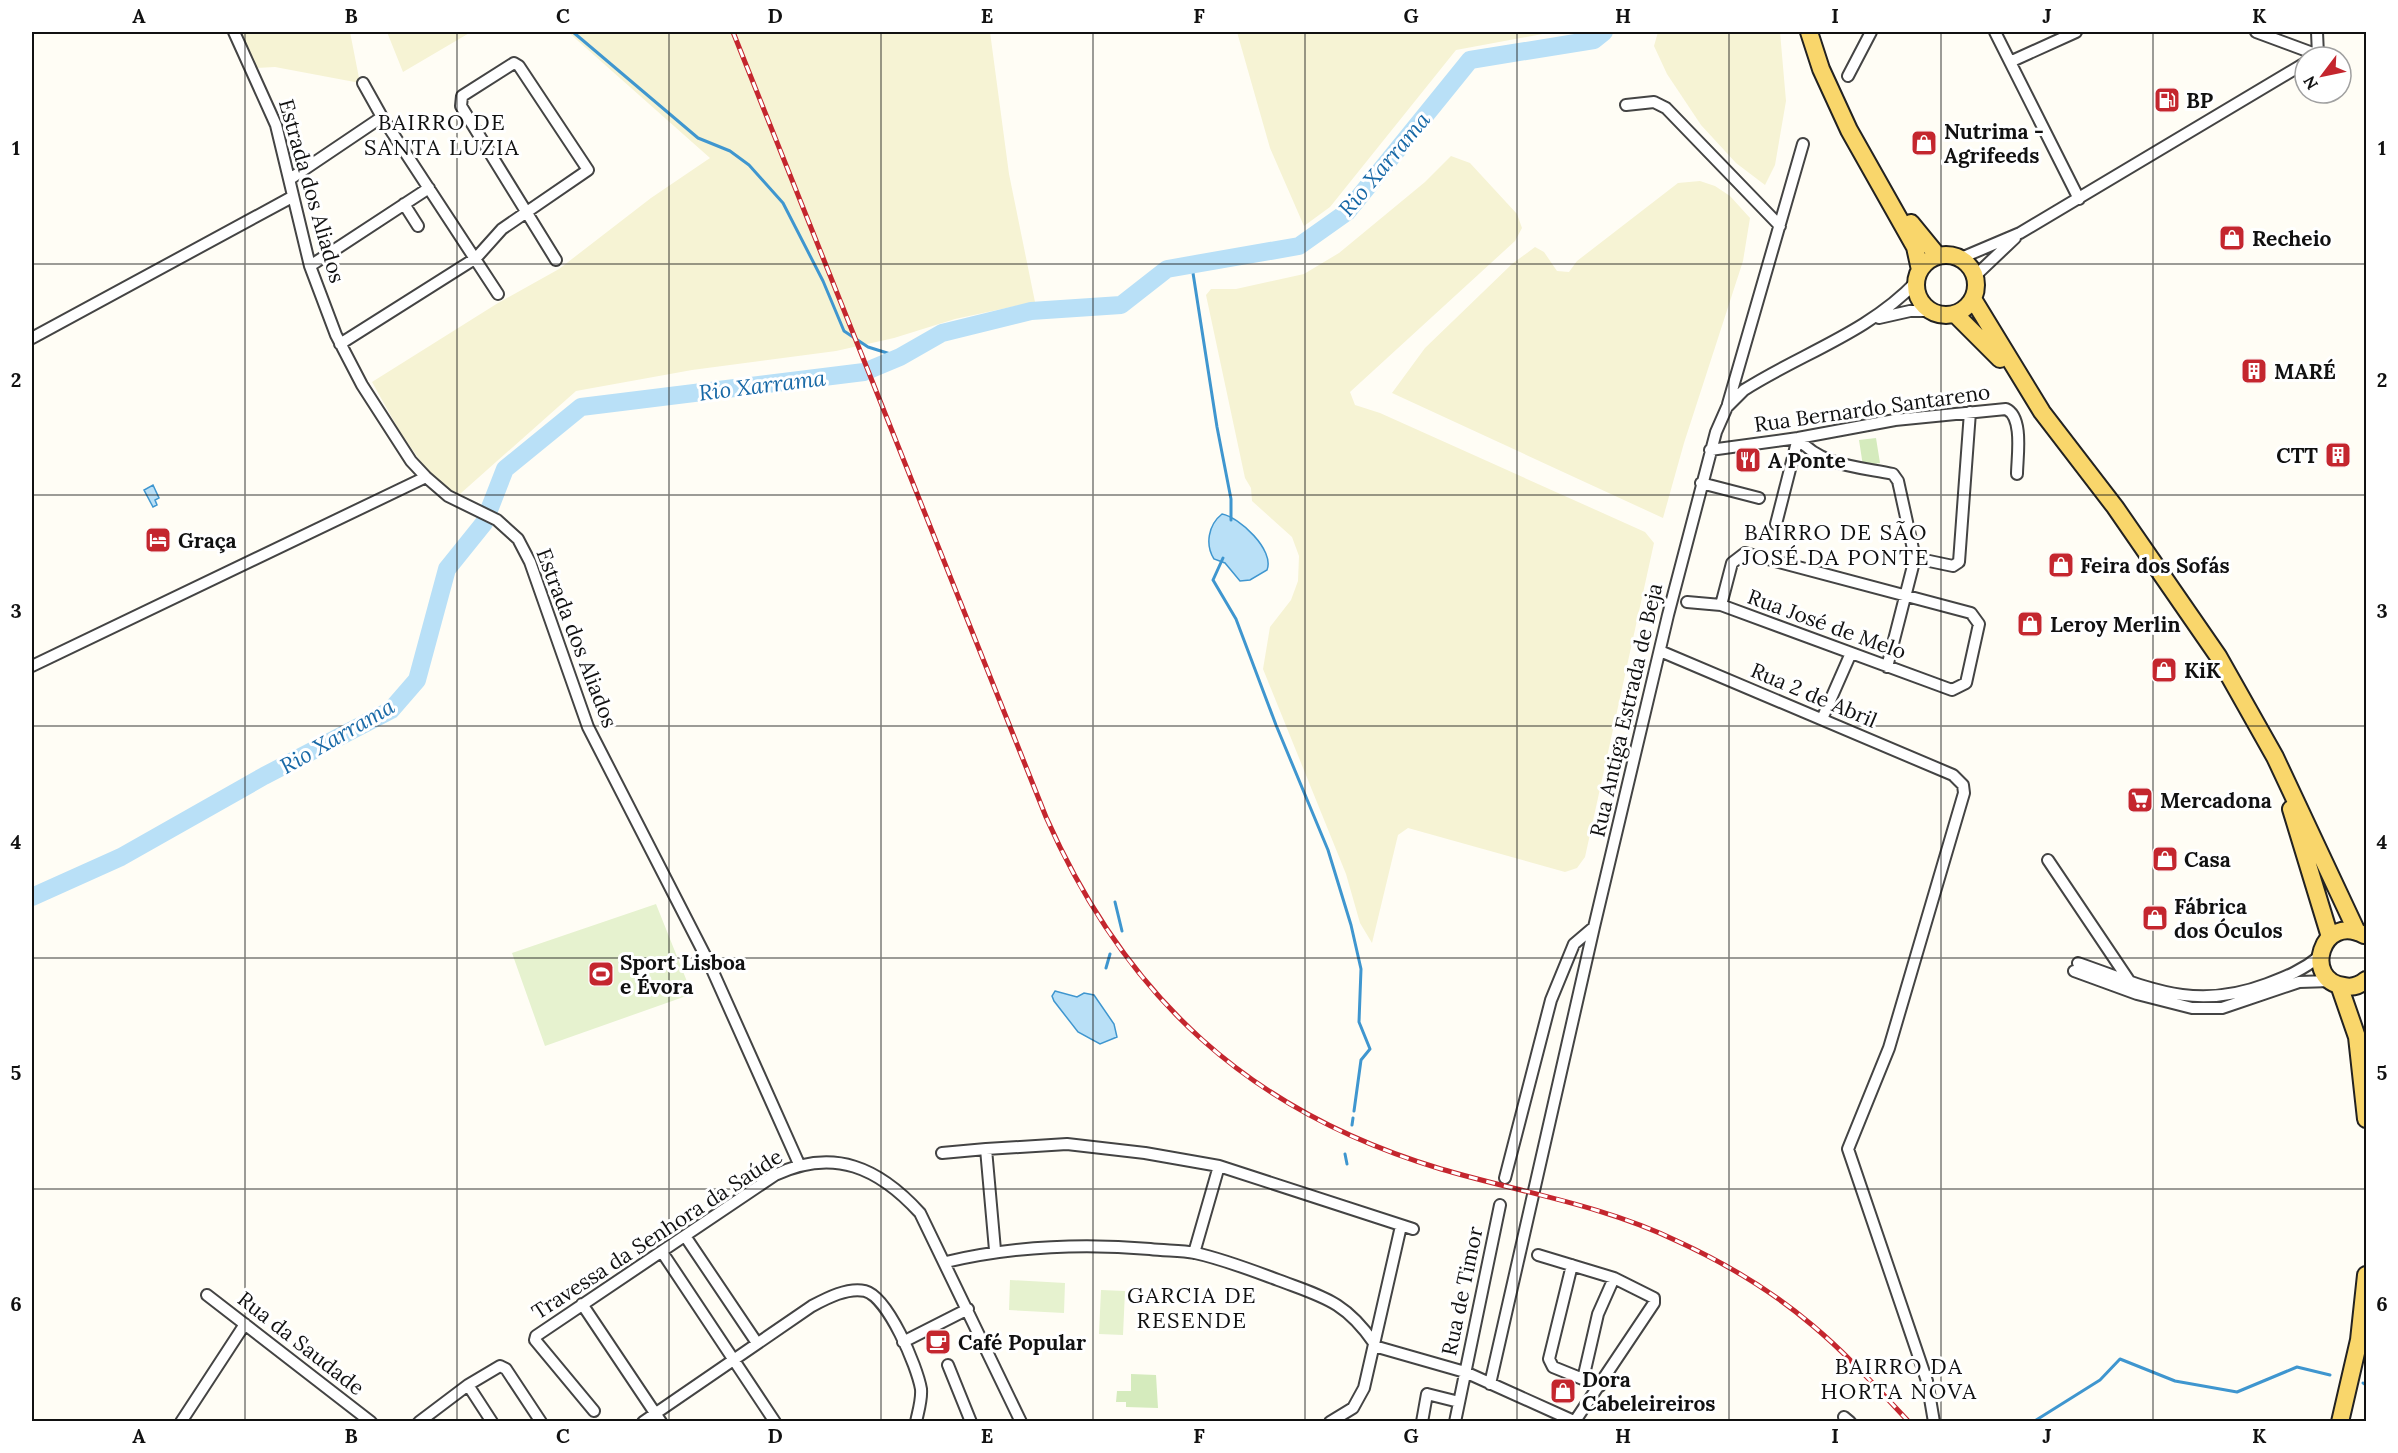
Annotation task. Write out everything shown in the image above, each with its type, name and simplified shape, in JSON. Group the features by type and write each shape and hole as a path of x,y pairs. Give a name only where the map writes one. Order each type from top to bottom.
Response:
{"main road":[{"path":"1809,32 1834,98 1915,247 1920,299 1932,311 1955,314 2018,377"},
{"path":"1879,182 1938,256"},
{"path":"1918,276 1938,256 1954,255 1961,258 1976,276 1973,299 2018,377 2168,581 2218,656 2275,757 2362,934"},
{"path":"1955,314 1973,299"},
{"path":"2275,757 2330,937"},
{"path":"2362,934 2341,931 2330,937 2322,948 2320,957 2325,974 2335,983 2357,1037 2367,1119"},
{"path":"2335,983 2355,986 2367,980"},
{"path":"2340,1422 2359,1340 2367,1275"}],"street":[{"name":"Estrada dos Aliados","path":"234,32 268,102 285,152 292,197 310,266 340,344 374,404 411,461 448,496 497,520 518,539 530,562 588,727 710,965 799,1164"},
{"path":"1848,76 1871,32"},
{"path":"1995,32 2012,61 2079,199"},
{"path":"2012,61 2076,32"},
{"path":"2256,32 2293,47"},
{"path":"340,344 476,258 502,229 525,211 588,170 519,66 514,63 462,96 461,106 525,211 556,260"},
{"path":"1961,258 2020,233 2293,70"},
{"path":"363,83 382,117 498,294"},
{"path":"1626,105 1653,102 1666,108 1780,226"},
{"path":"290,179 382,117"},
{"path":"1727,407 1803,144"},
{"path":"310,266 429,188"},
{"path":"32,338 292,197"},
{"path":"404,204 418,226"},
{"path":"1976,276 2020,233"},
{"path":"1872,319 1899,300 1918,276"},
{"path":"1872,319 1910,311 1932,311"},
{"name":"Rua Antiga Estrada de Beja","path":"1490,1384 1594,927 1676,582 1710,450 1727,407 1756,382 1812,355 1872,319"},
{"name":"Rua Bernardo Santareno","path":"1710,450 1798,438 1895,420 1999,408 2011,411 2017,428 2017,474"},
{"path":"1915,558 1953,566 1959,562 1970,412"},
{"path":"1798,438 1811,452 1830,461 1896,477 1915,558 1887,667"},
{"path":"1776,524 1798,438"},
{"path":"32,666 426,477"},
{"path":"1701,483 1759,498"},
{"path":"1721,605 1732,563 1745,553 1906,596"},
{"path":"1668,615 1687,602 1676,582"},
{"name":"Rua José de Melo","path":"1687,602 1721,605 1952,690 1966,683 1980,624 1971,613 1906,596"},
{"name":"Rua 2 de Abril","path":"1660,651 1953,775 1963,786 1964,793 1889,1048 1848,1149 1927,1381 1934,1422"},
{"path":"1822,719 1851,653"},
{"path":"2048,861 2137,994"},
{"path":"1505,1178 1551,1000 1574,944 1594,927"},
{"path":"2320,957 2296,973 2259,987 2215,998 2194,998 2160,991 2129,980 2076,967 2137,994 2192,1008 2222,1008 2299,982 2335,983"},
{"path":"942,1154 1066,1144 1145,1153 1218,1166 1413,1230"},
{"path":"986,1149 995,1250"},
{"path":"799,1164 828,1161 856,1167 879,1176 901,1192 920,1213 946,1262 1021,1422"},
{"name":"Travessa da Senhora da Saúde","path":"594,1411 535,1340 536,1336 776,1175 799,1164"},
{"path":"1194,1253 1218,1166"},
{"name":"Rua de Timor","path":"1500,1205 1465,1372 1575,1421"},
{"path":"1330,1422 1344,1416 1359,1400 1401,1226"},
{"path":"685,1236 757,1343"},
{"path":"946,1262 995,1250 1116,1246 1194,1253 1269,1276 1337,1303 1361,1324 1374,1344 1465,1372 1455,1422"},
{"path":"662,1252 775,1422"},
{"path":"1538,1255 1614,1278 1651,1295 1654,1303 1575,1421"},
{"path":"1572,1264 1549,1359 1554,1366 1600,1386"},
{"path":"1583,1379 1598,1314 1614,1278"},
{"path":"643,1422 658,1417 733,1358 825,1299 858,1290 875,1295 882,1302 903,1342 921,1390 916,1422"},
{"name":"Rua da Saudade","path":"207,1295 372,1422"},
{"path":"582,1304 658,1417"},
{"path":"903,1342 968,1309"},
{"path":"181,1422 245,1324"},
{"path":"948,1365 971,1422"},
{"path":"419,1422 468,1385 501,1366 506,1369 541,1422"},
{"path":"468,1385 492,1422"},
{"path":"1422,1422 1427,1394 1459,1402"}],"shaded area":[{"path":"237,32 350,32 360,83 275,67 256,68"},
{"path":"387,32 471,32 403,72"},
{"path":"568,32 990,32 1009,174 1035,302 955,319 894,338 836,351 692,370 576,391 460,494 449,489 429,473 400,432 372,382 498,303 559,269 651,198 710,158"},
{"path":"1237,32 1553,32 1456,50 1330,207 1304,226 1270,148"},
{"path":"1658,32 1780,32 1786,101 1775,165 1765,185 1736,163 1701,125 1667,74 1654,46"},
{"path":"1451,156 1470,163 1517,214 1522,228 1515,241 1350,392 1355,405 1380,413 1645,532 1654,543 1585,857 1577,868 1565,872 1408,828 1398,835 1372,943 1360,923 1346,874 1263,669 1270,627 1291,600 1298,581 1299,556 1292,537 1252,501 1251,488 1245,478 1206,295 1211,289 1236,289 1304,274 1339,253 1425,182"},
{"path":"1700,181 1715,186 1730,196 1750,218 1743,261 1684,443 1663,518 1392,393 1425,348 1512,264 1535,247 1544,252 1557,271 1569,272 1577,261 1678,183"}],"green space":[{"path":"1876,438 1880,463 1863,466 1859,440"},
{"name":"Sport Lisboa e Évora","path":"656,904 692,994 545,1046 512,953"},
{"path":"1010,1280 1065,1283 1064,1313 1009,1310"},
{"path":"1101,1290 1125,1291 1123,1335 1099,1334"},
{"path":"1131,1374 1156,1375 1158,1408 1126,1407 1126,1402 1116,1402 1117,1391 1131,1391"}],"water":[{"path":"153,485 159,498 155,500 157,505 153,507 144,490"},
{"path":"1222,514 1237,521 1261,544 1266,553 1267,570 1250,580 1240,581 1225,563 1214,559 1209,548 1209,535"},
{"path":"1055,991 1077,997 1084,993 1094,995 1114,1024 1117,1037 1100,1044 1078,1032 1054,1001 1052,996"}],"waterway":[{"path":"573,32 698,138 730,151 749,165 783,203 823,281 844,331 868,347 900,357"},
{"name":"Rio Xarrama","path":"32,897 121,857 264,776 391,710 417,680 447,569 484,523 505,469 581,407 864,372 900,357 942,333 1031,311 1121,305 1167,269 1299,246 1347,212 1470,60 1594,40 1604,32"},
{"path":"1200,263 1193,273 1217,427 1231,499 1231,520"},
{"path":"1223,558 1213,580 1236,619 1276,725 1328,850 1351,925 1361,969 1359,1022 1370,1049 1361,1060 1354,1111"},
{"path":"1115,902 1122,931"},
{"path":"1106,968 1110,954"},
{"path":"1352,1125 1353,1118"},
{"path":"1345,1154 1347,1164"},
{"path":"2033,1422 2100,1380 2120,1359 2175,1381 2237,1392 2297,1367 2330,1375"}],"railway":[{"path":"733,32 1046,817 1078,882 1115,940 1156,993 1202,1039 1253,1080 1310,1115 1372,1145 1441,1169 1620,1218 1677,1241 1730,1268 1781,1301 1825,1336 1909,1422"}],"place":[{"name":"BP","path":"2167,100"},
{"name":"Nutrima - Agrifeeds","path":"1924,143"},
{"name":"Recheio","path":"2232,238"},
{"name":"MARÉ","path":"2254,371"},
{"name":"CTT","path":"2338,455"},
{"name":"A Ponte","path":"1748,460"},
{"name":"Graça","path":"158,540"},
{"name":"Feira dos Sofás","path":"2061,565"},
{"name":"Leroy Merlin","path":"2030,624"},
{"name":"KiK","path":"2164,670"},
{"name":"Mercadona","path":"2140,800"},
{"name":"Casa","path":"2165,859"},
{"name":"Fábrica dos Óculos","path":"2155,918"},
{"name":"Sport Lisboa e Évora","path":"601,974"},
{"name":"Café Popular","path":"938,1342"},
{"name":"Dora Cabeleireiros","path":"1563,1391"}],"district":[{"name":"BAIRRO DE SANTA LUZIA","path":"442,134"},
{"name":"BAIRRO DE SÃO JOSÉ DA PONTE","path":"1836,544"},
{"name":"GARCIA DE RESENDE","path":"1192,1308"},
{"name":"BAIRRO DA HORTA NOVA","path":"1899,1378"}]}
